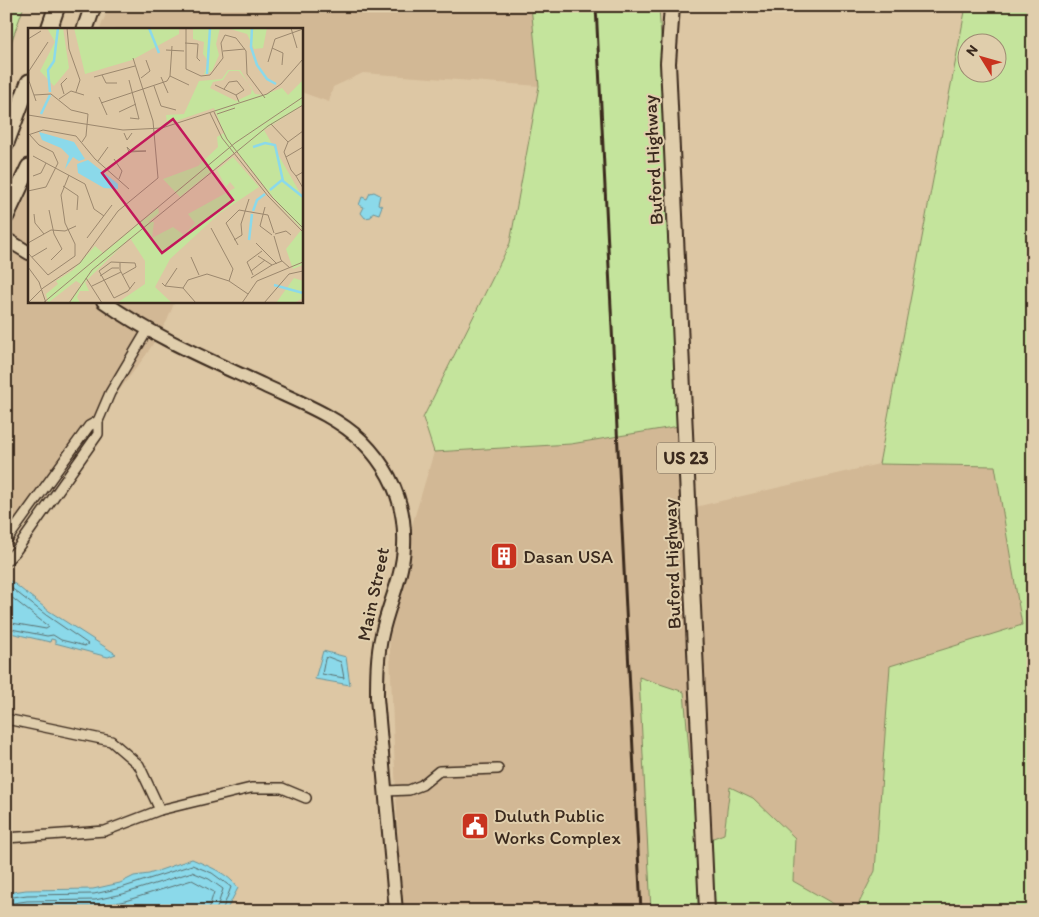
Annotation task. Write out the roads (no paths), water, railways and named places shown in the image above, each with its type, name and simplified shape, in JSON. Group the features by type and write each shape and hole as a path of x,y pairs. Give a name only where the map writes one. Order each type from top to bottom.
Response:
{"highway":[{"path":"48,28 57,6"},
{"path":"85,28 93,6"},
{"path":"6,143 28,85"},
{"path":"6,216 28,169"}],"main road":[{"name":"Buford Highway","path":"672,6 668,62 707,911"}],"street":[{"path":"6,239 28,252"},
{"name":"Main Street","path":"105,302 148,329 319,412 361,440 380,462 396,488 403,516 404,547 399,577 382,634 377,670 377,698 396,911"},
{"path":"6,561 15,552 98,434 98,421 110,393 148,329"},
{"path":"6,541 89,426 98,421"},
{"path":"6,719 111,740 140,765 160,810"},
{"path":"386,791 409,790 422,785 439,771 498,769"},
{"path":"6,838 105,831 160,810 251,788 282,788 306,798"}],"water":[{"path":"374,192 380,195 378,204 382,206 379,214 373,212 371,217 365,218 361,213 364,207 359,205 362,197 367,199 370,193"},
{"path":"11,581 49,611 116,654 108,657 55,643 55,640 51,639 50,642 6,632 6,582"},
{"path":"323,651 346,657 350,685 315,679"},
{"path":"192,859 223,874 238,888 226,911 6,911 6,893 26,890 93,889 120,883 134,876 149,874"}],"railway":[{"path":"596,6 641,911"}],"place":[{"name":"Dasan USA","path":"504,556"},
{"name":"Duluth Public Works Complex","path":"475,826"}]}
